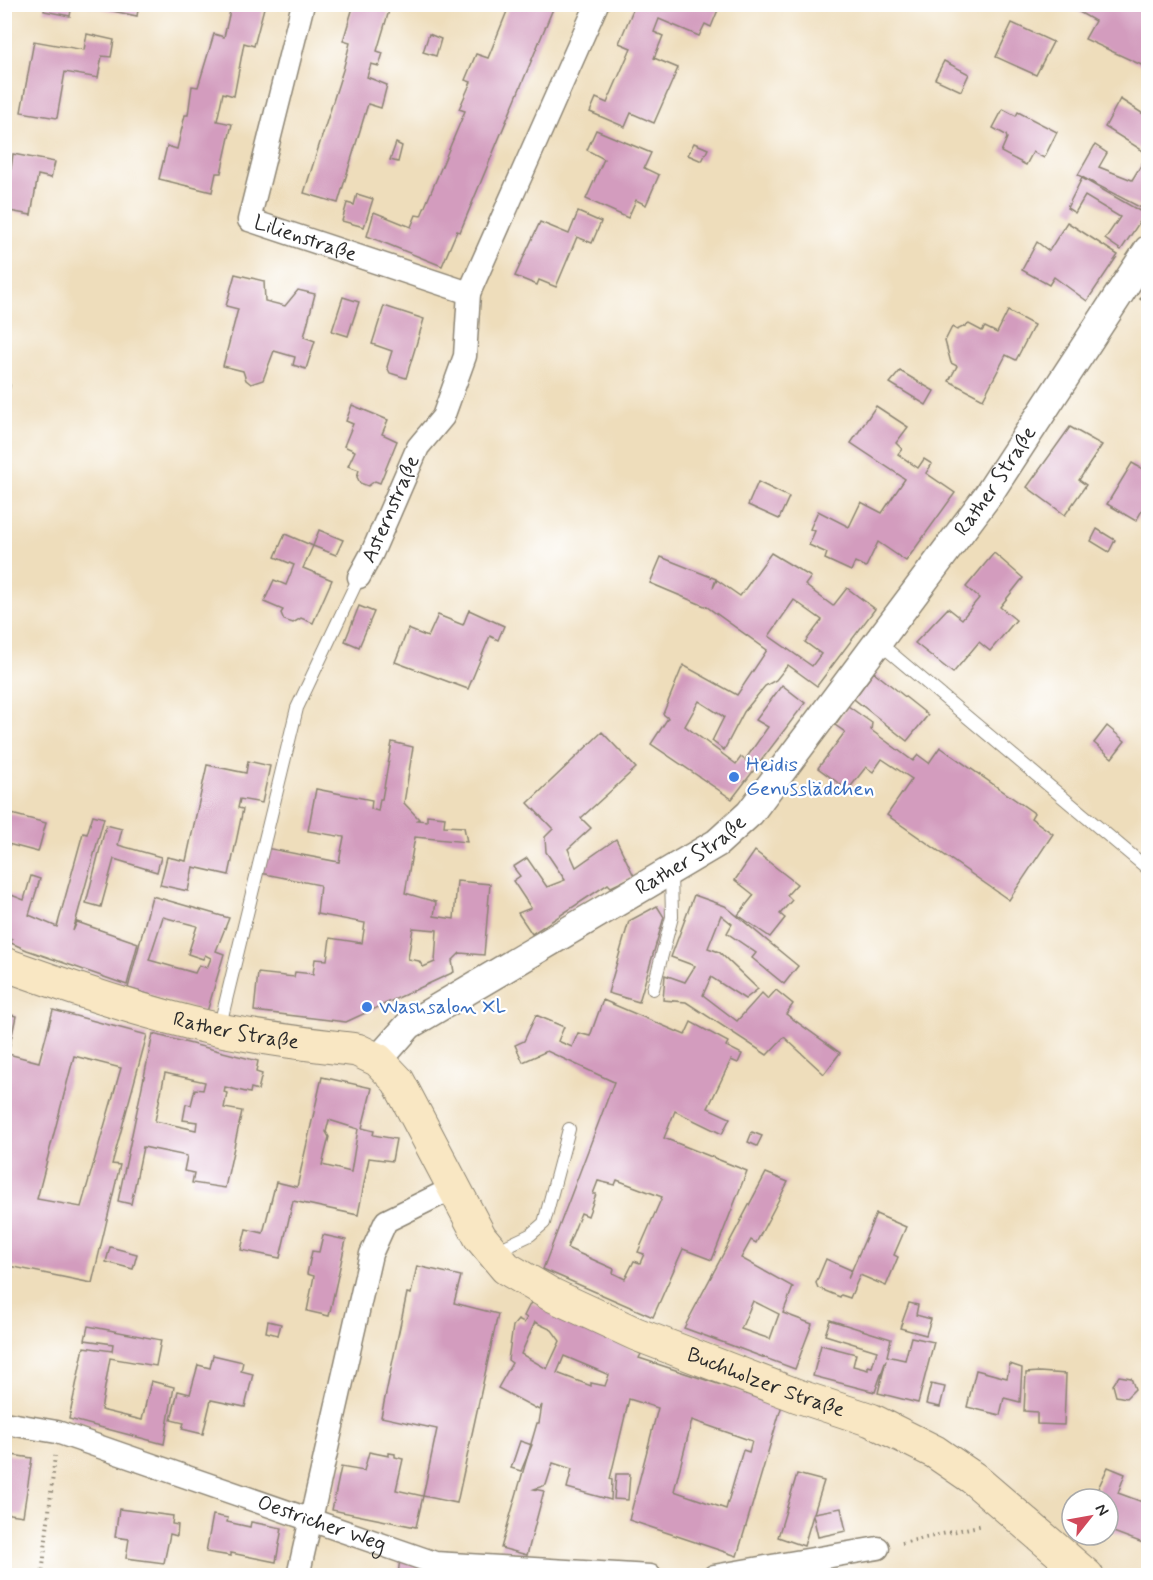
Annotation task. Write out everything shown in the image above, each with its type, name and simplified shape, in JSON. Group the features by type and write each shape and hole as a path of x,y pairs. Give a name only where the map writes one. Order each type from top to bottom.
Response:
{"main road":[{"name":"Rather Straße","path":"4,964 68,987 219,1030 357,1050 378,1059"},
{"name":"Buchholzer Straße","path":"378,1059 398,1081 420,1119 453,1188 480,1237 506,1268 550,1294 636,1334 798,1396 871,1420 935,1452 973,1478 1087,1575"}],"street":[{"name":"Lilienstraße","path":"303,4 249,220 469,293"},
{"name":"Asternstraße","path":"359,577 372,553 418,447 443,417 465,356 469,293 597,4"},
{"name":"Rather Straße","path":"378,1059 409,1025 717,843 750,813 988,495 1149,250"},
{"path":"298,1575 370,1254 386,1221 453,1188"},
{"name":"Oestricher Weg","path":"4,1423 57,1432 435,1563 650,1575"},
{"path":"714,1575 878,1548"}],"lane":[{"name":"Asternstraße","path":"219,1030 297,708 359,577"},
{"path":"877,642 1149,868"},
{"path":"654,989 672,917 671,871"},
{"path":"493,1252 530,1235 544,1222 569,1129"}],"path":[{"path":"42,1575 57,1432"},
{"path":"878,1548 974,1528 1014,1512"}],"building":[{"path":"45,4 72,4 70,16 44,11"},
{"path":"79,4 139,4 137,16"},
{"path":"209,4 265,4 254,46 244,43 234,96 223,93 217,121 232,124 221,173 216,173 212,192 159,179 167,146 177,149 185,115 188,115 192,86 198,87 214,34 224,37 230,11"},
{"path":"354,4 391,4 377,51 383,53 379,66 371,64 367,77 387,85 381,108 368,104 338,203 304,193 343,70 350,43 343,41"},
{"path":"510,4 555,4 460,232 457,231 442,266 367,236 374,212 411,227 416,215 421,216 465,111 459,109 471,82 465,80 476,54 488,58"},
{"path":"1065,4 1148,4 1148,68 1085,39 1095,21"},
{"path":"635,5 720,5 711,27 705,24 699,36 659,19 654,32 663,36 654,58 678,68 654,123 631,113 625,127 590,112 596,98 607,103 631,48 619,43"},
{"path":"1012,23 1053,42 1036,75 996,57"},
{"path":"87,34 114,40 111,57 102,56 98,78 65,72 57,118 21,112 34,41 84,50"},
{"path":"429,34 441,39 436,56 423,52"},
{"path":"944,61 969,74 961,91 935,79"},
{"path":"1120,99 1148,117 1148,154 1105,127"},
{"path":"1003,109 1016,116 1018,112 1057,132 1044,158 1033,152 1026,165 1001,152 1007,138 1006,135 993,128"},
{"path":"596,130 651,153 644,168 659,175 646,205 636,200 628,218 586,199 604,159 587,150"},
{"path":"396,143 402,146 398,162 390,160"},
{"path":"694,143 708,149 702,161 688,155"},
{"path":"1095,145 1107,153 1099,167 1132,180 1148,154 1147,211 1078,175"},
{"path":"13,154 55,162 51,178 38,175 31,215 4,210 4,168 11,169"},
{"path":"1082,178 1145,214 1121,250 1105,239 1120,217 1085,196 1075,213 1067,208"},
{"path":"357,194 373,199 364,227 342,221 347,203 354,205"},
{"path":"578,212 601,222 592,243 577,237 556,287 539,280 537,285 515,276 540,222 569,234"},
{"path":"1067,222 1118,255 1087,301 1054,277 1049,285 1022,270 1037,242 1049,251"},
{"path":"235,274 264,281 265,301 285,306 298,290 315,294 304,337 315,341 306,369 293,365 295,357 274,351 263,380 251,384 246,380 243,371 223,366 238,309 226,306"},
{"path":"1148,285 1148,304 1140,299"},
{"path":"343,297 359,302 348,336 332,331"},
{"path":"384,306 424,319 406,378 390,373 387,367 392,351 372,344"},
{"path":"1008,311 1034,325 1016,360 1006,355 983,399 949,381 957,366 951,363 945,341 952,327 957,330 969,324 982,331 985,327 997,333"},
{"path":"900,371 934,391 926,405 890,383"},
{"path":"4,384 10,385 6,407 4,407"},
{"path":"352,405 388,420 382,434 397,441 380,483 375,481 368,486 360,483 357,477 359,470 348,466 355,451 344,446 353,424 346,421"},
{"path":"876,406 908,427 896,443 902,449 898,454 918,468 924,459 932,464 926,473 955,493 906,561 878,542 866,567 855,562 851,571 825,559 827,553 809,545 815,531 810,529 818,511 849,527 861,502 882,513 905,479 851,443"},
{"path":"1070,427 1102,445 1079,480 1086,485 1065,515 1027,487"},
{"path":"1132,463 1148,472 1148,500 1136,521 1107,504"},
{"path":"758,482 789,497 779,519 748,505"},
{"path":"1097,529 1115,540 1109,552 1091,541"},
{"path":"319,530 343,540 336,555 313,546"},
{"path":"285,534 313,546 303,568 332,580 313,623 301,618 293,623 284,620 281,613 283,610 264,602 274,580 286,585 294,565 275,557"},
{"path":"771,553 811,577 805,585 833,606 847,588 875,609 817,686 788,665 776,680 765,686 744,712 724,750 712,741 724,717 699,701 685,726 736,764 741,757 745,760 768,727 756,720 782,685 805,703 732,799 651,744 668,718 663,714 683,665 737,695 767,650 707,607 650,583 661,557 716,579 713,588 717,580 740,596","holes":["794,600 822,620 805,642 821,654 812,666 769,636"]},
{"path":"994,553 1023,578 1000,607 1016,620 990,651 979,642 953,673 915,643 948,608 962,619 979,598 966,587"},
{"path":"359,606 374,612 359,647 345,641"},
{"path":"469,610 504,626 498,640 490,636 468,689 395,662 408,629 428,637 438,615 463,625"},
{"path":"874,672 928,715 907,741 854,699"},
{"path":"848,706 872,723 871,730 913,761 918,755 929,763 940,747 1034,813 1031,818 1053,834 1009,900 887,815 912,779 882,759 873,772 866,767 848,790 818,768 845,732 835,725"},
{"path":"1107,726 1125,741 1112,758 1094,743"},
{"path":"602,732 636,768 581,818 591,828 568,849 576,867 616,839 634,876 611,887 608,884 532,934 518,913 531,908 513,881 520,876 513,867 527,858 547,887 565,880 546,852 545,837 553,829 528,803"},
{"path":"392,742 413,747 404,803 419,819 417,820 427,821 427,815 445,817 444,826 464,827 467,842 415,837 405,893 436,902 434,916 454,919 457,881 490,884 484,955 460,953 452,961 454,972 346,1022 254,1011 258,973 294,977 295,972 313,974 315,959 327,960 330,938 362,943 365,923 317,914 320,885 260,873 266,848 339,862 344,837 308,831 316,789 372,800 371,809 378,811 380,799 382,799","holes":["413,928 437,930 435,962 423,967 419,961 408,959"]},
{"path":"248,761 270,766 262,803 240,799 238,808 243,809 229,875 193,867 188,891 160,885 167,857 186,861 207,765 246,773"},
{"path":"4,812 46,823 38,852 4,843"},
{"path":"93,815 104,818 73,931 77,922 138,943 127,985 27,950 11,943 12,939 4,936 4,892 24,900 31,876 40,879 29,915 57,927 83,833 87,834"},
{"path":"106,825 122,829 118,845 161,857 157,872 114,859 101,907 86,903"},
{"path":"755,851 797,884 787,895 792,900 780,914 785,918 770,937 738,915 754,895 735,880"},
{"path":"694,895 725,906 798,966 784,984 752,958 756,953 727,933 732,924 721,915 708,948 719,952 758,989 745,999 711,977 703,995 737,1021 762,993 768,999 776,990 793,1004 786,1014 840,1053 824,1074 784,1037 767,1055 686,1002 663,1000 665,975 685,982 695,966 671,957"},
{"path":"152,896 229,918 216,951 224,954 207,1012 128,988","holes":["163,917 197,926 188,954 203,959 205,955 211,958 207,968 199,965 195,973 149,960"]},
{"path":"657,906 664,917 639,1002 608,993 629,921"},
{"path":"603,1000 685,1035 691,1022 728,1042 726,1046 742,1054 738,1063 731,1060 708,1108 730,1118 722,1134 675,1111 664,1138 747,1171 712,1260 683,1249 653,1317 543,1269 614,1082 547,1051 523,1062 515,1045 524,1041 536,1015 564,1027 558,1041 572,1047 578,1033 590,1036","holes":["617,1180 662,1197 638,1252 644,1254 640,1263 634,1261 625,1279 613,1273 614,1269 567,1248 581,1213 588,1216 598,1181 615,1185"]},
{"path":"53,1010 147,1035 112,1164 120,1165 92,1283 4,1265 4,1013 16,1016 8,1054 39,1062","holes":["74,1056 121,1068 81,1207 37,1199"]},
{"path":"153,1034 258,1061 256,1072 262,1074 258,1090 251,1088 250,1093 225,1087 224,1092 227,1093 224,1108 242,1111 225,1188 192,1183 194,1173 184,1171 187,1156 143,1147 131,1204 118,1201","holes":["165,1073 205,1082 203,1090 195,1089 191,1105 186,1104 183,1120 197,1122 196,1130 155,1121"]},
{"path":"322,1077 372,1088 362,1128 374,1131 373,1135 396,1139 392,1161 369,1158 358,1215 293,1201 280,1258 241,1250 246,1229 263,1233 276,1182 297,1187","holes":["329,1120 358,1129 351,1172 322,1165 329,1137 326,1132"]},
{"path":"752,1132 762,1136 757,1146 748,1142"},
{"path":"766,1173 788,1182 756,1243 751,1240 741,1258 793,1287 783,1313 812,1324 795,1369 684,1328","holes":["753,1301 779,1314 770,1339 741,1329"]},
{"path":"876,1214 906,1227 894,1255 898,1257 886,1286 860,1275 850,1298 841,1295 840,1297 818,1288 816,1283 826,1259 851,1270 848,1279"},
{"path":"323,1235 346,1240 329,1316 307,1311 314,1276 307,1274 312,1251 319,1252"},
{"path":"110,1247 137,1254 133,1269 106,1262"},
{"path":"417,1266 461,1276 454,1303 498,1314 457,1503 423,1496 437,1429 381,1417 407,1293 411,1294"},
{"path":"531,1302 641,1354 639,1358 782,1405 737,1556 629,1520 658,1408 629,1399 610,1479 612,1480 611,1500 567,1488 572,1469 553,1463 546,1485 534,1489 544,1491 527,1555 501,1548 537,1423 539,1423 542,1405 539,1410 498,1388 512,1363 508,1360 513,1326 518,1320 524,1323 527,1318 524,1316","holes":["535,1322 552,1330 560,1341 547,1369 521,1354","564,1356 609,1375 605,1386 591,1383 591,1386 557,1373","692,1420 752,1441 749,1452 743,1450 726,1509 674,1491"]},
{"path":"909,1303 918,1305 916,1315 931,1319 926,1335 900,1328"},
{"path":"830,1320 891,1339 887,1356 905,1360 911,1337 934,1342 918,1403 878,1393 886,1360 875,1392 813,1376 821,1345 856,1354 853,1366 868,1370 868,1366 872,1367 877,1351 825,1335"},
{"path":"268,1321 281,1324 278,1335 266,1332"},
{"path":"88,1326 161,1340 156,1366 110,1358 101,1410 142,1420 151,1381 174,1387 164,1444 69,1419 84,1347 112,1351 113,1344 85,1340"},
{"path":"213,1355 243,1362 241,1371 253,1374 245,1407 211,1400 203,1434 182,1429 184,1423 171,1420 178,1391 190,1394 198,1365 210,1368"},
{"path":"1010,1364 1022,1368 1020,1402 1004,1398 1000,1415 967,1407 976,1370 1007,1378"},
{"path":"1026,1373 1066,1374 1064,1425 1037,1424 1037,1412 1024,1411"},
{"path":"1119,1376 1131,1378 1135,1389 1126,1398 1116,1396 1113,1385"},
{"path":"931,1384 945,1387 940,1407 926,1404"},
{"path":"520,1441 532,1445 521,1471 511,1468"},
{"path":"369,1452 389,1456 389,1453 395,1454 395,1457 403,1459 396,1490 423,1496 416,1527 332,1510 341,1467 364,1471"},
{"path":"4,1454 32,1458 23,1516 4,1513"},
{"path":"1108,1467 1125,1474 1120,1488 1099,1487"},
{"path":"616,1474 630,1474 628,1500 614,1499"},
{"path":"797,1474 824,1481 814,1513 841,1508 846,1531 818,1537 813,1515 804,1546 778,1537"},
{"path":"1120,1494 1148,1504 1148,1545 1120,1534"},
{"path":"119,1509 173,1516 172,1524 178,1525 177,1536 170,1534 164,1563 126,1558 129,1539 115,1537"},
{"path":"213,1515 228,1518 227,1522 250,1527 251,1522 282,1528 276,1562 231,1553 231,1556 206,1552"},
{"path":"400,1559 427,1565 426,1575 398,1575"}],"place":[{"name":"Heidis Genusslädchen","path":"734,777"},
{"name":"Washsalon XL","path":"367,1007"}]}
